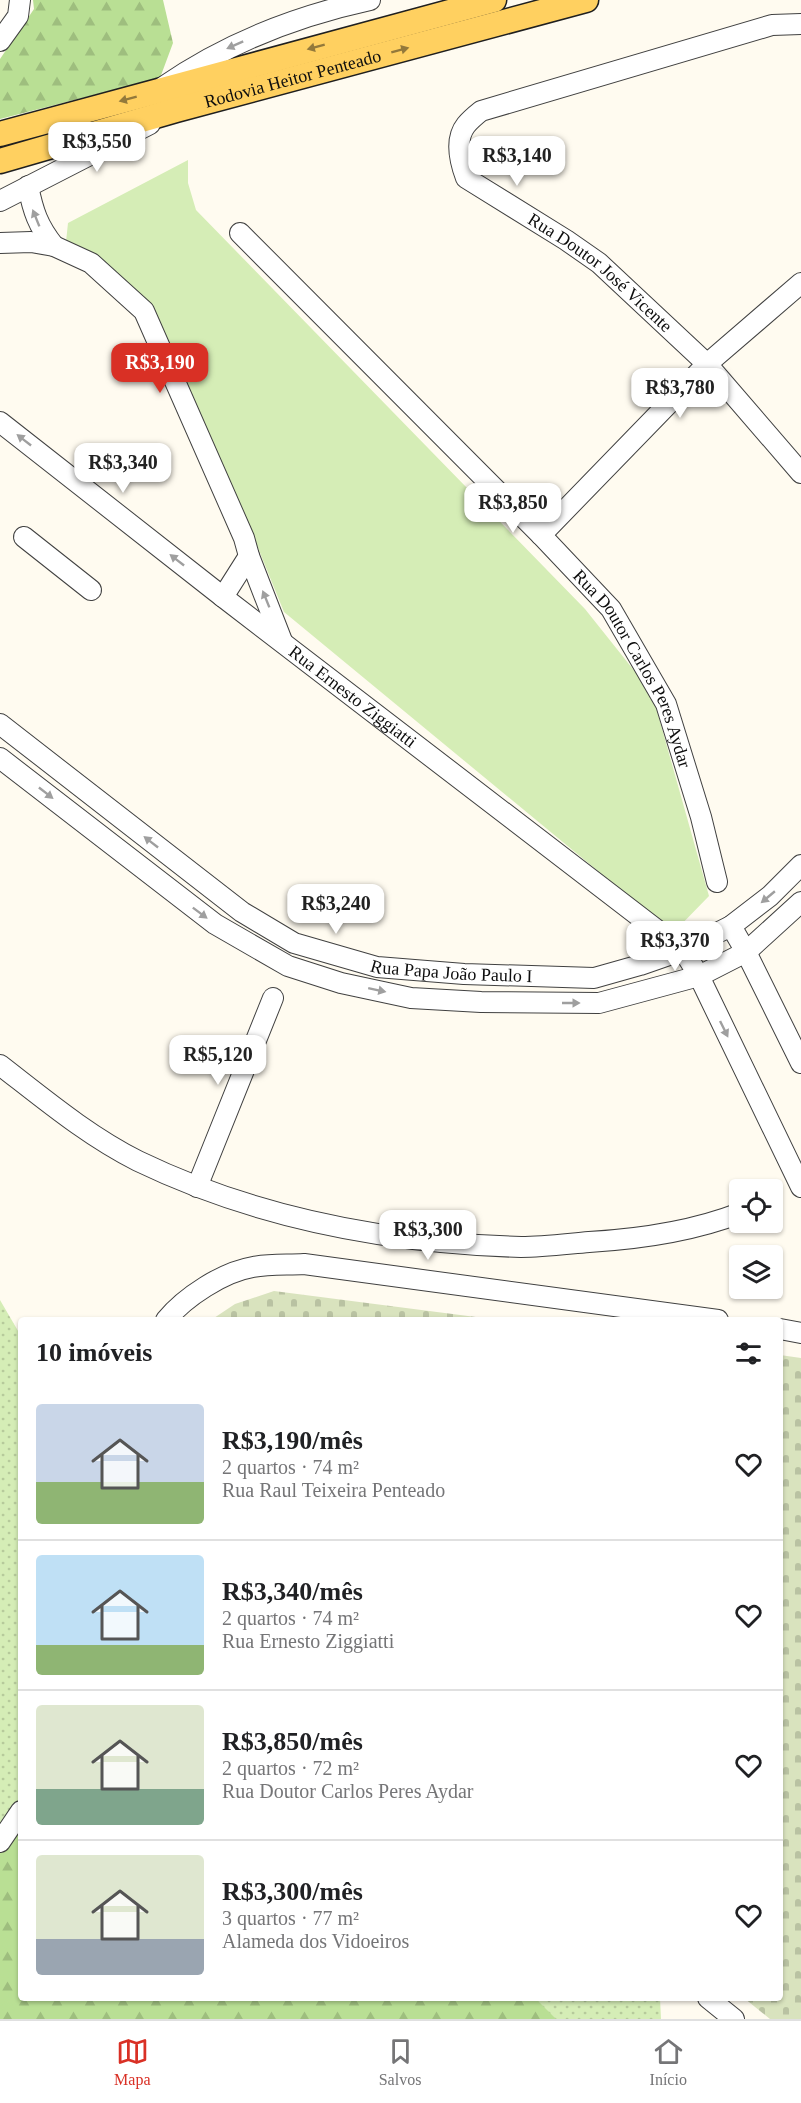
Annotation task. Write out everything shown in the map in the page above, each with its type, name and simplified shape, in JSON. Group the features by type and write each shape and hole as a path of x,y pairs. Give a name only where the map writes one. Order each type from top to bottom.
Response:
{"main road":[{"name":"Rodovia Heitor Penteado","path":"0,134 494,0"},
{"name":"Rodovia Heitor Penteado","path":"0,160 176,110 586,0"}],"street":[{"path":"0,41 18,16 20,0"},
{"path":"157,91 227,48 277,27 370,0"},
{"name":"Rua Doutor José Vicente","path":"801,24 772,25 481,111 464,126 459,145 460,162 466,178 599,263 707,364 801,474"},
{"path":"0,201 176,110"},
{"path":"28,186 36,219 54,246"},
{"name":"Rua Doutor Carlos Peres Aydar","path":"240,233 541,535 611,609 666,704 701,817 717,882"},
{"path":"0,243 31,242 54,246 92,263 144,311 244,538 283,642"},
{"path":"541,535 707,364 801,283"},
{"name":"Rua Ernesto Ziggiatti","path":"0,422 223,597 683,950 699,976 801,1185"},
{"path":"24,537 92,591"},
{"path":"223,597 249,556"},
{"name":"Rua Papa João Paulo I","path":"0,724 242,912 294,943 377,967 464,974 594,978 640,966 683,950 730,926 770,896 801,865"},
{"name":"Rua Papa João Paulo I","path":"0,758 215,924 288,966 342,983 411,998 481,1002 599,1003 699,976 747,952 801,902"},
{"path":"730,926 747,952 801,1063"},
{"path":"197,1188 273,998"},
{"path":"0,1065 81,1127 136,1160 197,1188 261,1209 354,1229 440,1241 523,1247 642,1239 729,1217"},
{"path":"168,1317 176,1308 210,1283 252,1267 304,1264 696,1317"},
{"path":"783,1330 801,1333"},
{"path":"0,1842 18,1815"},
{"path":"711,2001 726,2017"}],"green space":[{"path":"33,0 163,0 173,43 160,78 0,119 0,59 34,9"},
{"path":"188,160 188,183 196,210 585,609 652,693 709,896 673,933 284,612 256,543 149,310 66,242 68,223"},
{"path":"274,1291 476,1317 216,1317 235,1304"},
{"path":"0,1300 18,1331 18,2001 660,2001 661,2019 0,2019"},
{"path":"783,1355 801,1358 801,2019 770,2019 748,2001 783,2001"},
{"path":"18,1822 18,2001 538,2001 556,2019 0,2019 0,1843"}]}
